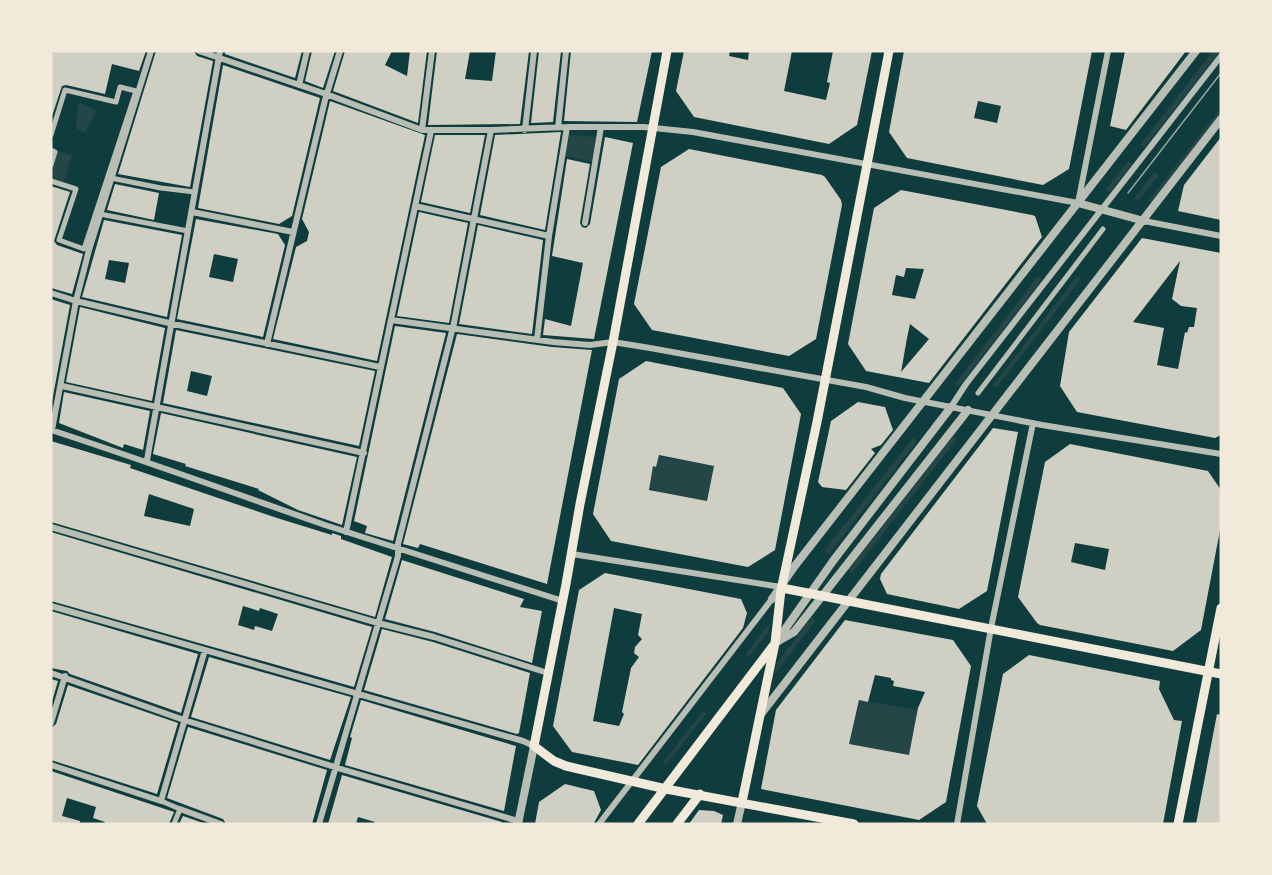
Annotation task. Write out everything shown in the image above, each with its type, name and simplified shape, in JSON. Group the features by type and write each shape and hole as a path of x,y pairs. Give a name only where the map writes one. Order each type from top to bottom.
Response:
{"main road":[{"path":"667,51 534,746 554,761 566,766 666,789 854,824"},
{"path":"742,802 775,643 782,588 889,51"},
{"path":"782,588 1221,674"},
{"path":"1178,824 1221,608"},
{"path":"638,824 775,643"},
{"path":"677,824 700,794"}],"street":[{"path":"151,51 100,214 76,301 52,430 147,460 346,532 563,601"},
{"path":"199,51 220,54 299,86 422,130 601,127 696,132 1078,203 1221,236"},
{"path":"299,86 307,51"},
{"path":"267,344 326,94 340,51"},
{"path":"422,130 432,51"},
{"path":"525,130 534,51"},
{"path":"558,128 566,51"},
{"path":"1078,203 1108,51"},
{"path":"599,824 782,588 794,567 1196,51"},
{"path":"147,460 220,54"},
{"path":"775,643 966,384 1221,56"},
{"path":"51,135 65,90 116,102 120,87 136,91 84,249 59,240 76,189 51,182"},
{"path":"761,714 1221,119"},
{"path":"537,340 549,236 567,127"},
{"path":"585,223 601,127"},
{"path":"319,824 398,556 398,548 453,329 491,130"},
{"path":"346,532 431,131"},
{"path":"51,150 56,152 51,165"},
{"path":"111,178 195,192"},
{"path":"415,206 549,236"},
{"path":"192,212 293,232"},
{"path":"100,214 188,231"},
{"path":"978,393 1103,229"},
{"path":"51,293 172,323 380,367"},
{"path":"391,320 537,340 590,345 613,342 866,387 1033,423 1221,454"},
{"path":"62,386 364,453"},
{"path":"775,643 794,632 968,410"},
{"path":"957,824 991,628 1033,423"},
{"path":"51,527 378,623 434,637 548,673"},
{"path":"572,554 782,588"},
{"path":"51,606 534,746 518,822 184,720 51,673"},
{"path":"161,801 205,650"},
{"path":"51,723 64,676"},
{"path":"51,765 161,801 221,824"},
{"path":"737,824 742,802"},
{"path":"174,824 180,809"}],"shaded area":[{"path":"1213,51 1220,51 1144,148 1140,145"},
{"path":"80,102 96,111 85,133 76,128"},
{"path":"1221,108 1221,114 1152,203 1148,201"},
{"path":"569,135 597,137 593,162 565,156"},
{"path":"57,151 72,155 63,184 51,180 51,168"},
{"path":"1128,161 1132,164 1110,192 1105,190"},
{"path":"1154,172 1159,175 1139,200 1134,199"},
{"path":"1038,276 1042,280 960,385 954,385"},
{"path":"1077,276 1081,279 997,387 993,385"},
{"path":"953,436 957,439 852,573 848,570"},
{"path":"913,438 917,441 829,554 824,551"},
{"path":"659,456 714,466 707,501 650,488 653,466 656,467"},
{"path":"812,617 816,620 775,674 777,663"},
{"path":"770,625 768,633 749,657 746,654 765,628"},
{"path":"859,700 918,710 896,816 887,814 898,753 849,744"},
{"path":"703,711 706,714 666,765 663,762"}],"building":[{"path":"51,51 146,51 139,71 112,64 105,94 62,86 51,119"},
{"path":"156,51 194,51 197,56 213,61 190,187 118,174"},
{"path":"225,51 302,51 295,78 225,54"},
{"path":"312,51 335,51 323,88 305,81"},
{"path":"345,51 392,51 385,65 407,76 410,51 427,51 418,123 333,91"},
{"path":"437,51 470,51 465,79 492,81 496,51 529,51 520,124 428,125"},
{"path":"539,51 561,51 553,122 531,123"},
{"path":"571,51 652,51 637,122 564,121"},
{"path":"684,51 730,51 729,56 748,60 749,51 792,51 784,91 826,100 833,51 872,51 857,125 829,144 694,117 676,91"},
{"path":"904,51 1092,51 1069,169 1043,185 907,158 889,132","holes":["978,101 1001,106 997,123 974,118"]},
{"path":"1125,51 1186,51 1126,130 1110,126"},
{"path":"223,65 320,98 292,216 279,224 198,208"},
{"path":"330,101 425,135 377,361 273,339 296,247 307,241 309,232 302,219"},
{"path":"561,132 545,230 480,215 495,135"},
{"path":"435,135 485,135 470,213 421,202"},
{"path":"605,137 633,143 594,339 543,335 545,319 571,326 583,263 552,256 567,159 590,164 580,223 586,228 590,224"},
{"path":"1221,137 1221,220 1178,211 1184,185"},
{"path":"689,149 822,175 841,200 842,205 816,339 789,356 652,330 634,304 661,167"},
{"path":"115,184 159,193 154,220 107,210"},
{"path":"51,186 70,192 54,241 57,245 83,254 72,294 51,288"},
{"path":"901,190 1035,216 1042,237 929,383 866,371 848,344 874,208","holes":["906,268 924,269 915,299 892,295 896,275 904,277","910,324 929,339 901,372 907,338"]},
{"path":"419,212 468,223 449,323 397,316"},
{"path":"196,219 278,234 285,245 263,337 177,319","holes":["214,254 238,259 233,282 209,277"]},
{"path":"104,220 182,235 167,317 82,297","holes":["109,260 129,263 125,283 105,279"]},
{"path":"478,225 543,240 532,334 459,324"},
{"path":"1142,238 1221,253 1221,435 1215,438 1077,412 1060,386 1069,332","holes":["1180,261 1172,299 1181,306 1197,308 1194,327 1189,327 1187,333 1185,332 1178,369 1157,365 1164,328 1133,322"]},
{"path":"51,299 70,305 51,407"},
{"path":"80,307 165,328 152,401 66,382"},
{"path":"395,326 446,333 393,541 365,533 367,526 354,521"},
{"path":"176,330 375,371 359,446 163,403","holes":["191,371 212,376 207,396 187,391"]},
{"path":"457,334 592,350 547,584 420,544 418,548 403,544"},
{"path":"646,361 783,388 801,414 775,550 748,567 611,541 593,514 619,379","holes":["659,455 714,466 707,501 649,490 653,466 656,467"]},
{"path":"64,392 150,411 143,450 124,444 123,448 59,423"},
{"path":"858,402 885,407 893,430 881,445 871,449 875,453 846,490 822,487 818,482 831,421"},
{"path":"161,413 357,457 342,525 298,510 259,489 153,454"},
{"path":"993,428 1018,432 987,591 959,609 887,594 880,579 881,574"},
{"path":"51,441 131,465 130,468 277,518 341,536 341,539 392,557 375,617 51,522","holes":["149,494 194,509 190,526 144,516"]},
{"path":"1070,444 1208,471 1221,490 1221,525 1201,630 1173,651 1037,623 1018,597 1045,462","holes":["1075,543 1109,549 1105,570 1071,562"]},
{"path":"51,532 372,627 354,687 51,601","holes":["243,606 259,611 260,608 278,614 272,631 255,626 254,630 238,625"]},
{"path":"402,560 524,599 520,607 542,611 532,663 435,632 385,619"},
{"path":"605,573 741,599 747,613 743,628 638,765 572,752 553,726 579,590","holes":["614,608 642,614 638,635 642,639 635,647 634,653 639,657 631,668 622,712 624,714 619,726 593,721"]},
{"path":"51,611 198,654 181,713 67,671 51,668"},
{"path":"845,620 953,640 971,666 946,802 919,820 761,789 776,710","holes":["875,675 891,678 894,681 893,686 925,692 918,708 909,755 849,744 859,700 868,702"]},
{"path":"382,629 433,642 530,673 519,733 364,690"},
{"path":"1029,655 1160,681 1159,689 1174,720 1182,721 1163,824 987,824 977,806 1003,674"},
{"path":"209,657 351,697 330,760 191,717"},
{"path":"51,679 58,681 51,705"},
{"path":"68,685 178,723 157,794 51,760 51,728 56,724"},
{"path":"361,700 516,746 504,811 345,765 352,738 350,737"},
{"path":"1217,714 1221,715 1221,824 1196,824"},
{"path":"188,727 327,770 312,824 226,824 223,819 167,798"},
{"path":"51,771 174,812 169,824 104,824 105,822 93,818 96,807 67,798 62,816 80,821 80,824 51,824"},
{"path":"342,775 502,822 501,824 374,824 375,822 358,817 356,824 328,824"},
{"path":"565,784 594,791 601,810 594,823 535,824 539,802"},
{"path":"699,810 714,811 723,815 721,824 689,824"},
{"path":"183,816 206,824 179,824"}],"tram line":[{"path":"1128,193 1221,73"}]}
